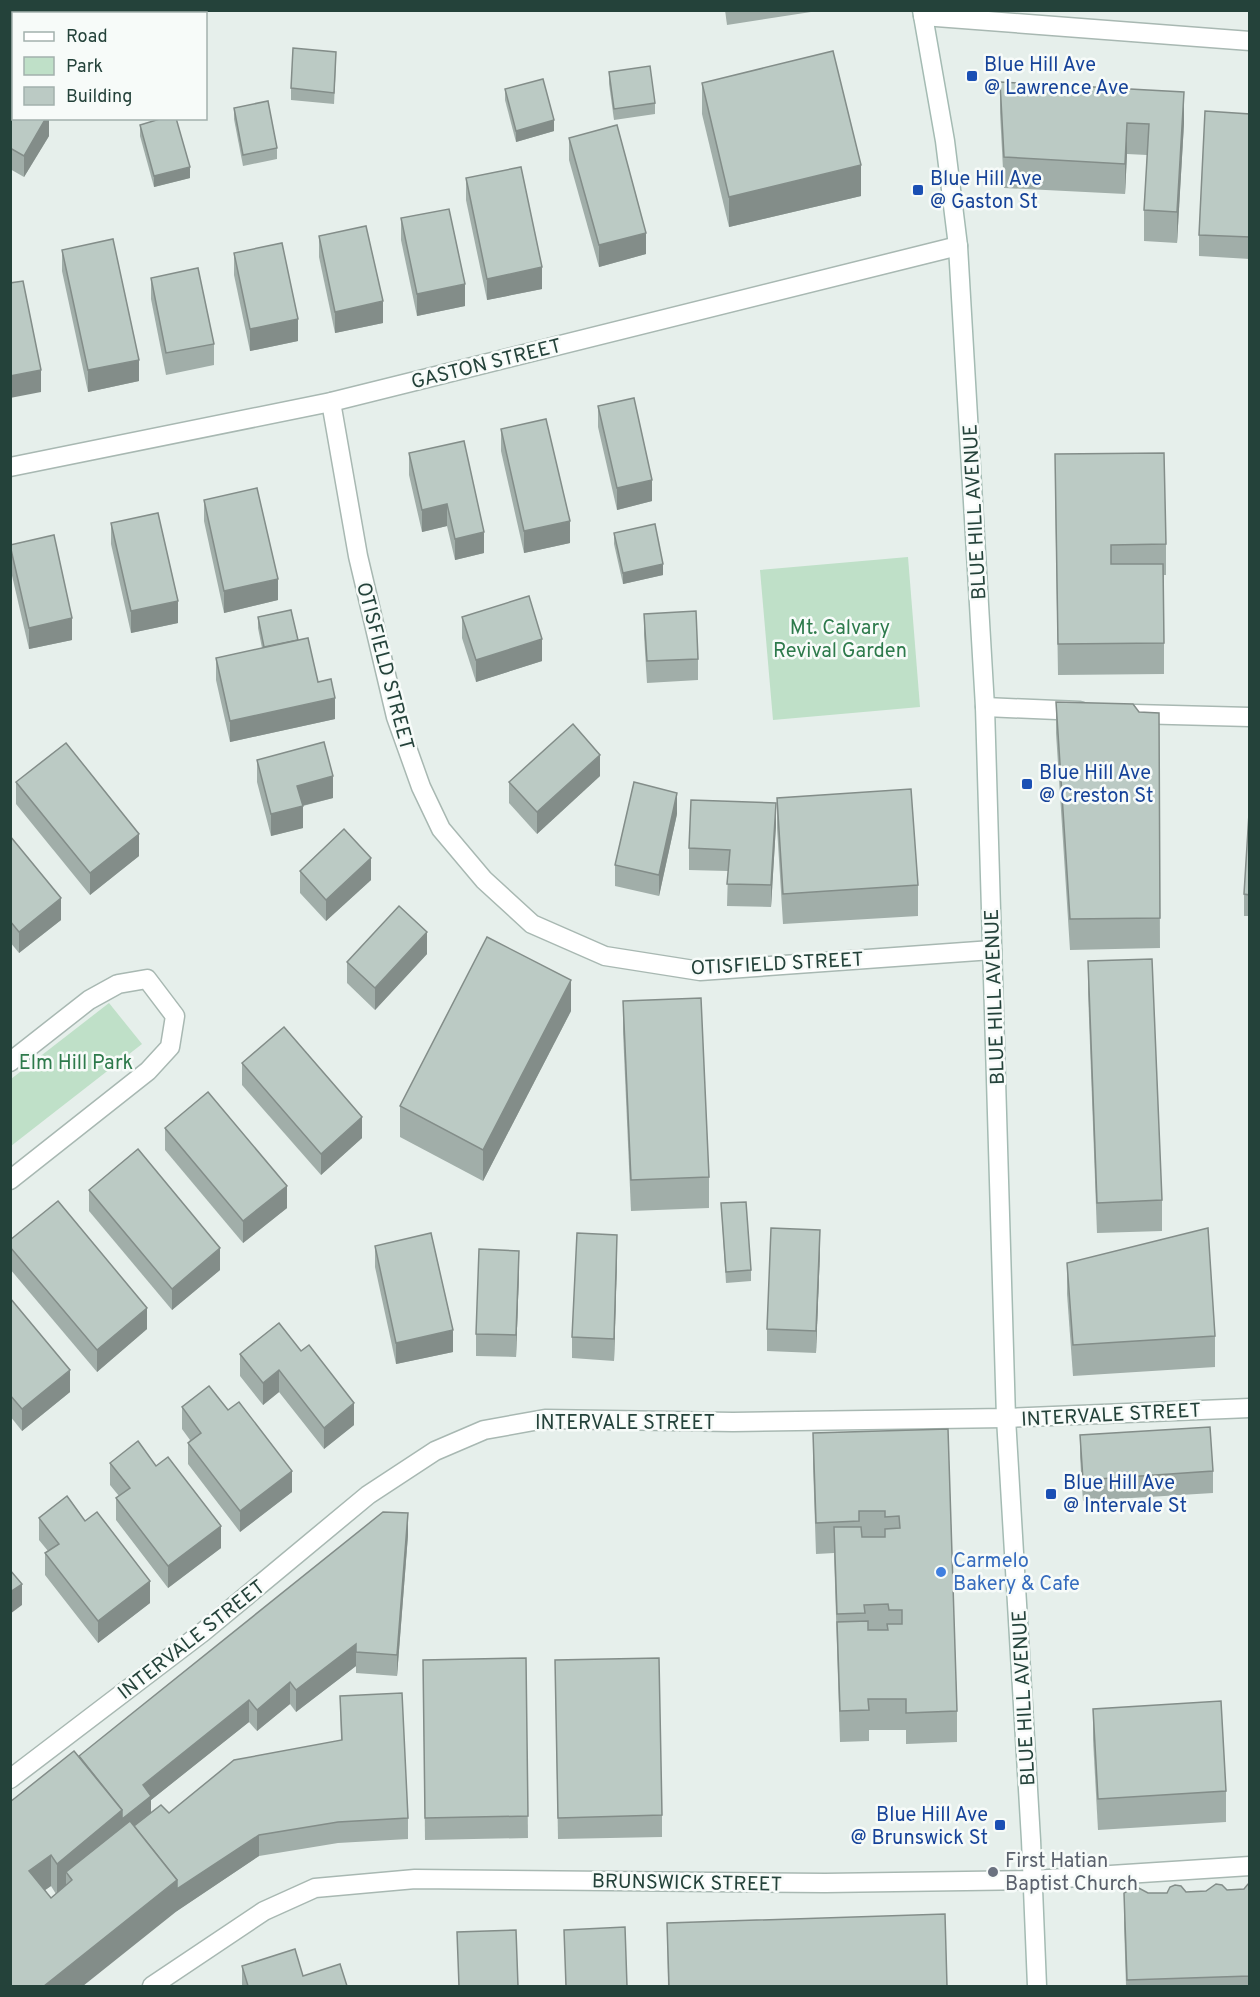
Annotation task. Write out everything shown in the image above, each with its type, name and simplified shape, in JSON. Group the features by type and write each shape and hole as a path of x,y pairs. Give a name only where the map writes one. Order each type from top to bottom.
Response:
{"street":[{"path":"922,13 1250,41"},
{"name":"BLUE HILL AVENUE","path":"922,13 945,141 958,246 985,707 1006,1418 1037,1986"},
{"name":"GASTON STREET","path":"10,467 331,402 958,246"},
{"name":"OTISFIELD STREET","path":"331,402 358,556 396,717 421,787 441,829 484,880 532,924 605,956 700,971 992,950"},
{"path":"985,707 1093,712"},
{"path":"1116,713 1250,717"},
{"path":"10,1062 88,1000 118,984 147,979 175,1016 170,1047 148,1071 10,1180"},
{"name":"INTERVALE STREET","path":"10,1779 203,1632 368,1495 435,1451 484,1430 545,1419 733,1422 1006,1418 1250,1408"},
{"name":"BRUNSWICK STREET","path":"152,1986 264,1911 315,1888 415,1879 813,1883 1033,1880 1250,1866"}],"green space":[{"name":"Mt. Calvary Revival Garden","path":"908,557 920,707 773,720 760,570"},
{"name":"Elm Hill Park","path":"109,1003 142,1044 11,1146 11,1079"}],"building":[{"path":"10,18 12,18 12,66 10,66"},
{"path":"293,48 336,52 334,93 291,88"},
{"path":"833,51 861,165 729,197 702,83"},
{"path":"650,66 655,103 614,109 609,72"},
{"path":"543,79 554,120 516,131 505,89"},
{"path":"1000,82 1184,92 1177,212 1144,210 1149,124 1127,123 1125,164 1004,157"},
{"path":"10,93 12,94 12,120 45,120 24,156 10,148"},
{"path":"268,101 277,148 243,155 234,108"},
{"path":"1205,111 1250,114 1250,237 1199,235"},
{"path":"156,120 177,120 190,167 154,176 140,125"},
{"path":"617,125 646,233 599,245 569,138"},
{"path":"521,167 542,267 487,279 466,178"},
{"path":"449,209 465,284 417,294 401,218"},
{"path":"366,226 383,301 335,312 319,236"},
{"path":"113,239 139,360 88,370 62,250"},
{"path":"282,243 298,319 250,329 234,253"},
{"path":"198,268 214,344 166,353 151,278"},
{"path":"23,281 41,370 10,376 10,283"},
{"path":"634,398 652,480 617,488 598,406"},
{"path":"546,419 570,521 524,531 501,429"},
{"path":"464,441 484,532 455,539 447,504 422,510 409,453"},
{"path":"1164,453 1166,544 1111,545 1111,564 1163,564 1164,643 1058,644 1055,454"},
{"path":"257,488 278,579 224,591 204,500"},
{"path":"158,513 178,601 131,611 111,523"},
{"path":"655,524 663,564 623,573 614,533"},
{"path":"54,535 72,618 29,628 10,545"},
{"path":"529,596 542,639 476,660 462,617"},
{"path":"291,610 298,640 264,647 258,617"},
{"path":"696,611 698,659 647,661 644,614"},
{"path":"308,638 318,682 331,679 335,698 230,721 216,658"},
{"path":"1056,702 1133,704 1139,712 1159,713 1160,918 1070,919"},
{"path":"573,724 600,755 537,812 509,782"},
{"path":"324,742 333,776 297,786 303,806 271,814 257,760"},
{"path":"66,743 139,834 90,873 16,782"},
{"path":"634,782 677,793 659,875 615,865"},
{"path":"911,789 918,885 783,894 777,798"},
{"path":"1250,797 1250,895 1244,894"},
{"path":"691,800 776,803 771,885 727,884 730,850 689,848"},
{"path":"344,829 371,858 326,900 300,871"},
{"path":"10,836 61,898 19,932 10,921"},
{"path":"399,906 427,932 375,988 347,962"},
{"path":"487,937 571,980 483,1150 400,1106"},
{"path":"1152,959 1162,1200 1097,1203 1088,961"},
{"path":"701,998 709,1177 631,1180 623,1001"},
{"path":"284,1027 362,1117 321,1154 242,1063"},
{"path":"208,1092 287,1186 243,1221 165,1128"},
{"path":"138,1149 220,1248 172,1289 89,1190"},
{"path":"58,1201 147,1308 97,1350 10,1247 10,1240"},
{"path":"746,1202 751,1270 726,1272 721,1203"},
{"path":"771,1228 820,1230 816,1331 767,1329"},
{"path":"1208,1228 1215,1336 1073,1345 1067,1263"},
{"path":"431,1233 453,1330 396,1343 375,1246"},
{"path":"577,1233 617,1235 614,1339 572,1337"},
{"path":"479,1249 519,1251 516,1335 476,1334"},
{"path":"10,1298 70,1370 22,1409 10,1395"},
{"path":"279,1323 301,1351 309,1345 354,1403 324,1428 279,1370 263,1383 240,1354"},
{"path":"209,1386 228,1410 239,1402 292,1471 240,1511 188,1443 201,1433 182,1407"},
{"path":"1210,1427 1213,1471 1083,1480 1080,1435"},
{"path":"948,1429 957,1711 906,1713 906,1699 868,1699 869,1710 840,1711 837,1622 868,1621 868,1630 888,1630 887,1624 902,1624 902,1610 889,1610 888,1604 864,1605 865,1613 837,1614 834,1527 861,1527 862,1537 885,1537 885,1529 900,1528 899,1516 885,1517 885,1511 859,1511 859,1521 816,1523 813,1433"},
{"path":"138,1441 156,1466 168,1457 221,1526 168,1566 116,1498 130,1488 110,1463"},
{"path":"67,1496 85,1521 97,1512 150,1581 98,1621 45,1553 59,1544 39,1518"},
{"path":"383,1512 408,1513 397,1655 356,1652 356,1644 296,1690 290,1682 257,1710 249,1700 143,1785 151,1796 122,1819 122,1810 79,1756"},
{"path":"10,1570 22,1584 10,1592"},
{"path":"526,1658 528,1816 425,1818 423,1660"},
{"path":"659,1658 662,1815 558,1818 555,1660"},
{"path":"402,1693 408,1818 338,1822 259,1835 177,1889 177,1880 134,1826 161,1805 169,1813 234,1760 342,1740 340,1696"},
{"path":"1221,1701 1226,1791 1098,1799 1093,1709"},
{"path":"74,1751 122,1810 57,1864 51,1855 29,1871 51,1898 72,1880 66,1872 130,1821 177,1880 44,1986 10,1986 10,1802"},
{"path":"1250,1883 1250,1976 1127,1980 1124,1893 1137,1887 1148,1893 1167,1893 1170,1887 1175,1885 1181,1886 1186,1892 1206,1891 1216,1884 1222,1885 1227,1890 1244,1889"},
{"path":"945,1914 947,1986 669,1986 667,1923"},
{"path":"625,1927 627,1986 566,1986 564,1930"},
{"path":"516,1930 518,1986 459,1986 457,1932"},
{"path":"295,1949 303,1976 340,1964 347,1986 248,1986 242,1966"}],"place":[{"name":"Blue Hill Ave @ Lawrence Ave","path":"972,76"},
{"name":"Blue Hill Ave @ Gaston St","path":"918,190"},
{"name":"Blue Hill Ave @ Creston St","path":"1027,784"},
{"name":"Blue Hill Ave @ Intervale St","path":"1051,1494"},
{"name":"Carmelo Bakery & Cafe","path":"941,1572"},
{"name":"Blue Hill Ave @ Brunswick St","path":"1000,1825"},
{"name":"First Hatian Baptist Church","path":"993,1872"}]}
